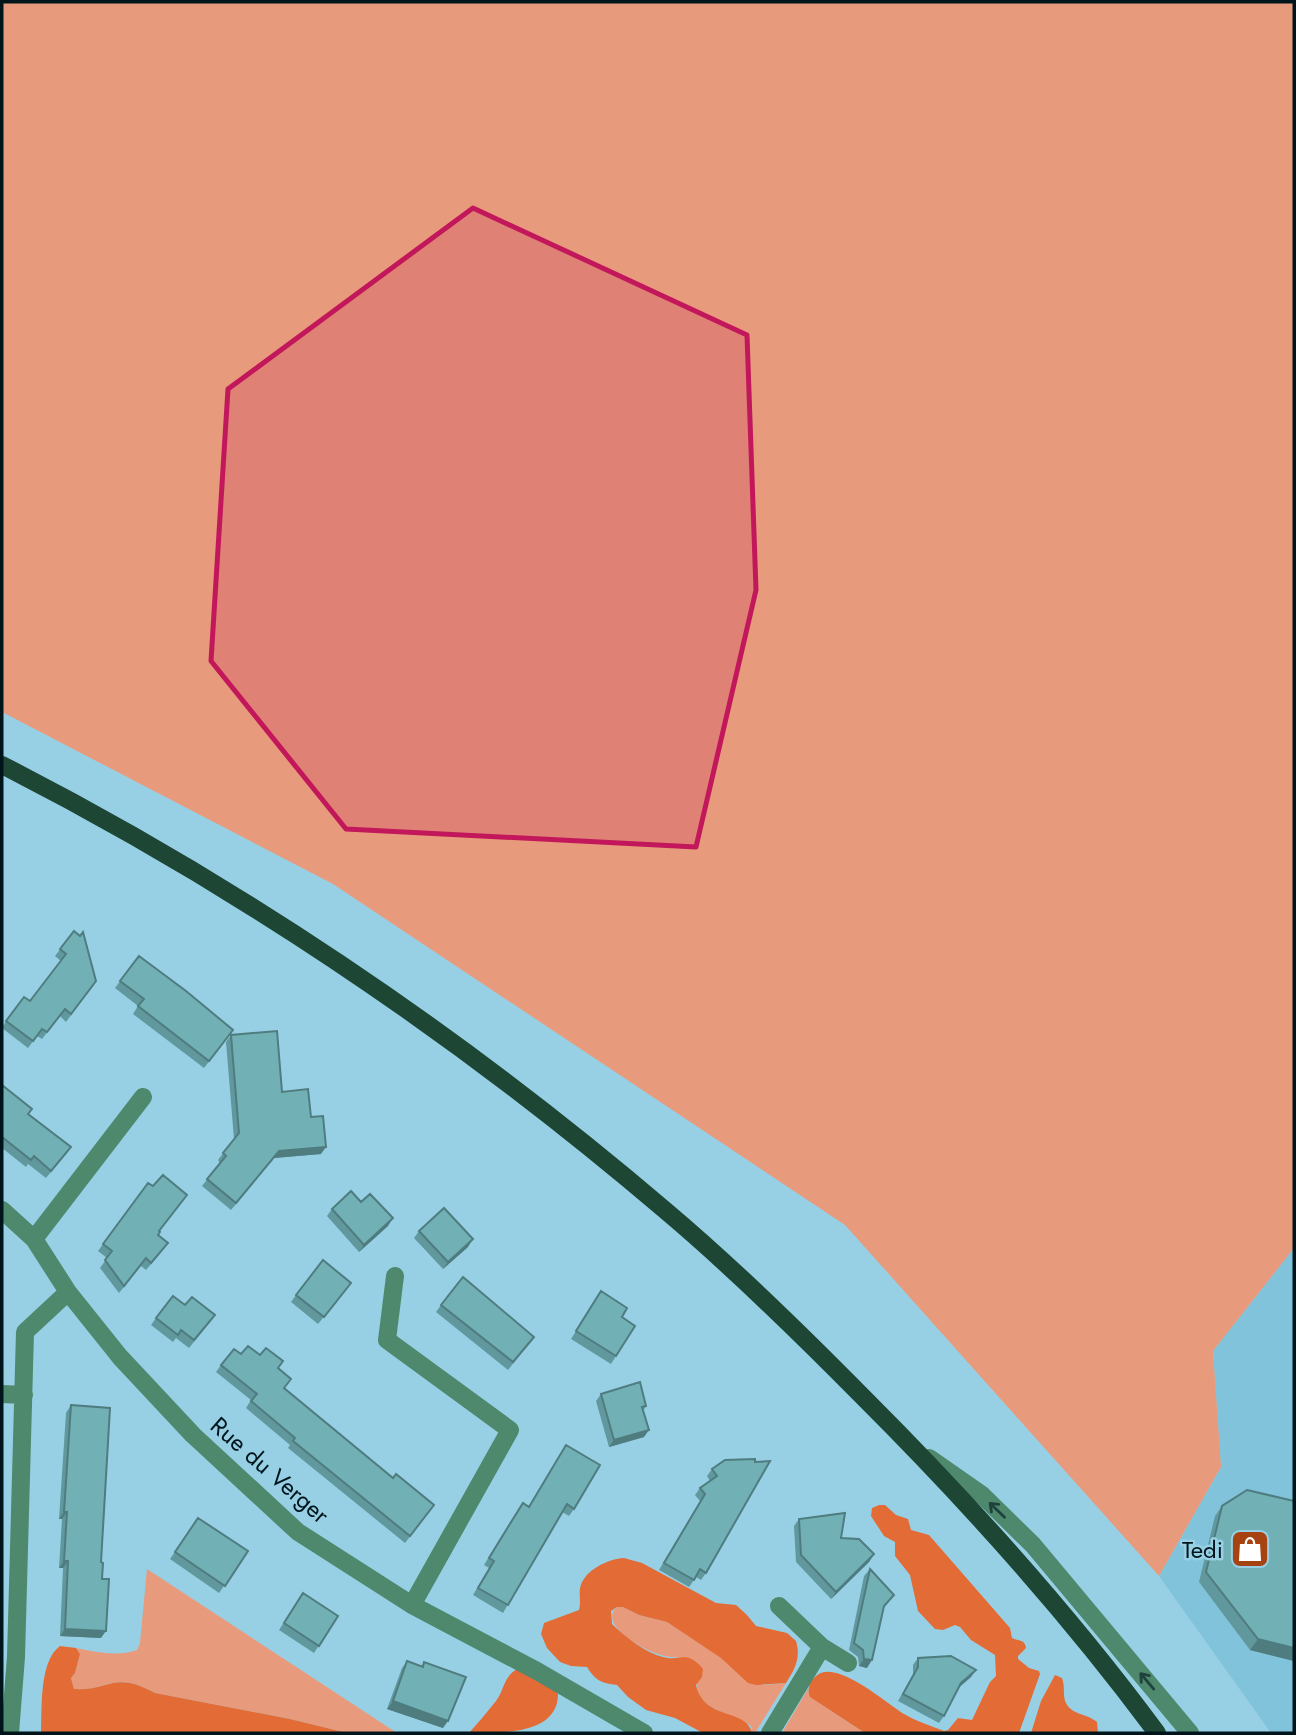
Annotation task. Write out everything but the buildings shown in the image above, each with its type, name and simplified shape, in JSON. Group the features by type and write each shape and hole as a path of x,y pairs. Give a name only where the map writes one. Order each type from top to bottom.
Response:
{"main road":[{"path":"2,765 180,863 292,933 421,1020 568,1130 668,1212 791,1324 915,1448 1061,1610 1157,1733"}],"street":[{"path":"34,1240 143,1097"},
{"name":"Rue du Verger","path":"2,1210 34,1240 68,1292 120,1357 193,1435 298,1532 412,1605 537,1671 644,1733"},
{"path":"395,1276 387,1340 510,1430 412,1605"},
{"path":"10,1733 16,1657 25,1332 68,1292"},
{"path":"2,1394 24,1395"},
{"path":"915,1448 982,1495 1033,1545 1190,1733"},
{"path":"779,1606 822,1647 848,1663"},
{"path":"770,1733 822,1647"}],"highlighted area":[{"path":"473,208 747,335 756,590 696,847 346,829 211,661 228,389"}],"shaded area":[{"path":"2,2 1294,2 1294,1248 1213,1351 1221,1467 1159,1576 845,1225 333,884 2,712"},
{"path":"1294,1248 1294,1733 1271,1733 1159,1576 1221,1467 1213,1351"},
{"path":"885,1505 896,1515 908,1519 911,1530 929,1535 1010,1628 1012,1638 1024,1643 1026,1648 1018,1659 1040,1674 1019,1733 865,1733 810,1697 809,1686 815,1677 824,1672 835,1673 860,1684 909,1717 944,1731 958,1718 972,1720 990,1682 996,1676 995,1655 971,1640 960,1627 955,1625 943,1630 935,1629 918,1611 910,1575 895,1556 895,1542 884,1536 871,1516 872,1508"},
{"path":"624,1558 642,1563 716,1603 736,1605 756,1626 787,1633 796,1641 796,1663 786,1683 756,1685 748,1683 721,1658 667,1622 639,1615 623,1607 611,1611 612,1624 643,1648 663,1657 688,1658 697,1663 703,1669 702,1677 696,1685 700,1696 707,1704 742,1720 752,1733 703,1733 675,1718 646,1710 617,1685 599,1680 587,1667 560,1662 547,1648 541,1634 544,1623 579,1610 580,1588 586,1576 604,1563"},
{"path":"147,1569 397,1733 347,1733 155,1693 130,1683 74,1689 71,1678 80,1654 76,1648 114,1653 137,1650 140,1643"},
{"path":"617,1607 667,1622 763,1685 786,1683 755,1733 752,1733 751,1726 707,1704 701,1698 698,1681 677,1657 657,1654 621,1633 614,1624 612,1615"},
{"path":"60,1646 76,1648 80,1654 71,1678 74,1689 130,1683 155,1693 347,1733 41,1733 45,1674 53,1653"},
{"path":"519,1668 549,1683 558,1694 549,1717 526,1729 469,1733 496,1701 510,1675"},
{"path":"1055,1675 1062,1678 1068,1706 1097,1722 1098,1733 1031,1733 1041,1701"},
{"path":"809,1687 808,1691 821,1704 865,1733 782,1733"}],"place":[{"name":"Tedi","path":"1250,1549"}]}
